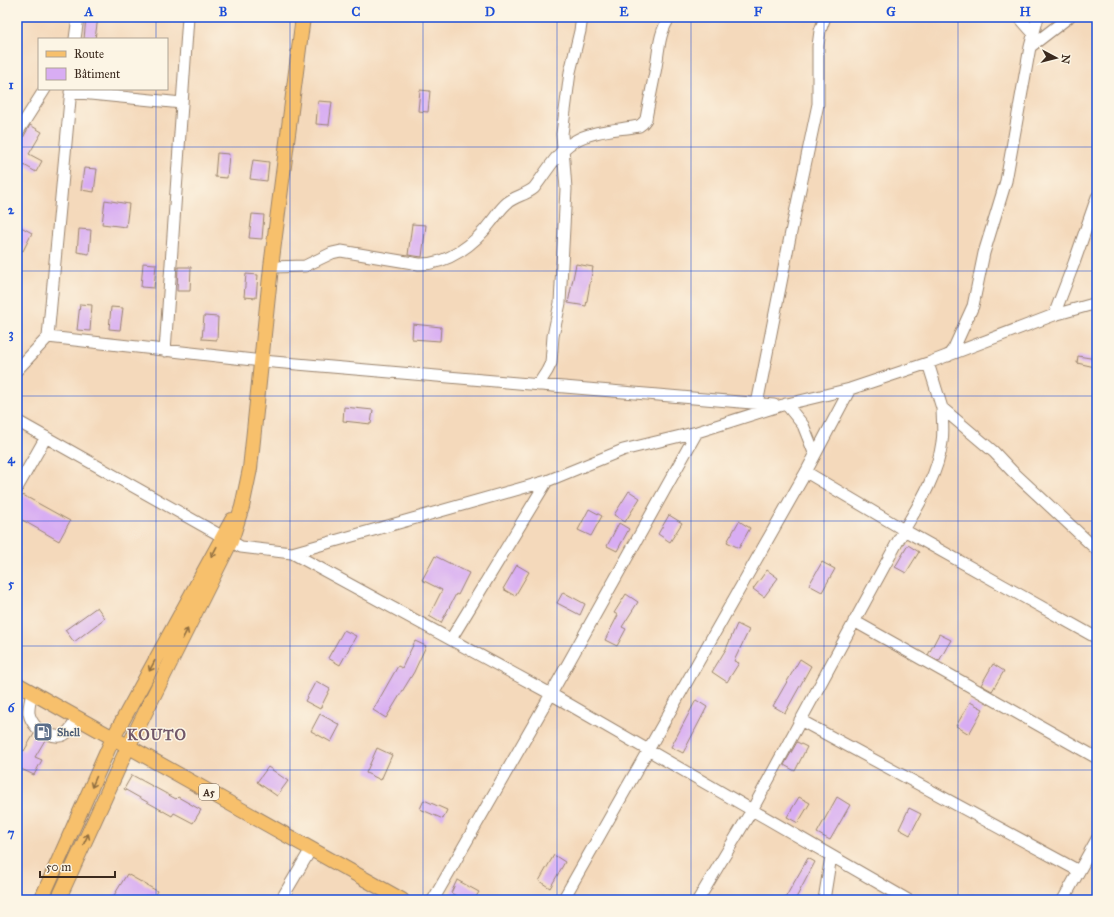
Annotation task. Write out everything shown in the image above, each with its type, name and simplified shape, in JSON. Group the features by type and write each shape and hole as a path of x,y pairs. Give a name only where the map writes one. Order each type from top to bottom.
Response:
{"main road":[{"path":"58,900 128,746 242,507 250,469 271,267 303,17"},
{"path":"41,900 113,738 227,539"},
{"name":"A5","path":"17,684 402,900"}],"street":[{"path":"75,38 78,17"},
{"path":"165,351 188,17"},
{"path":"538,385 551,363 553,336 560,303 566,188 562,134 570,72 582,17"},
{"path":"271,267 305,266 332,253 341,251 419,264 430,264 452,256 470,245 491,222 498,211 508,202 528,193 534,188 563,150 572,142 592,134 639,126 643,123 646,118 661,35 663,28 670,17"},
{"path":"757,404 818,104 818,46 820,31 825,17"},
{"path":"1019,17 1034,34"},
{"path":"948,356 954,348 973,306 984,253 1006,181 1030,47 1038,17"},
{"path":"1030,47 1069,17"},
{"path":"17,133 44,90"},
{"path":"17,370 48,337 70,91 182,104"},
{"path":"1054,315 1097,197"},
{"path":"292,553 547,481 623,450 697,432 782,405 850,389 948,356 1054,315 1097,303"},
{"path":"48,337 262,361 782,405 803,424 815,455"},
{"path":"698,900 752,810 925,494 938,462 943,441 942,408 928,363"},
{"path":"563,900 806,472 850,389"},
{"path":"942,408 994,452 1012,471 1097,550"},
{"path":"17,421 241,547 292,553 551,694 908,900"},
{"path":"433,900 551,694 697,432"},
{"path":"17,488 46,437"},
{"path":"806,472 904,530 1097,638"},
{"path":"451,640 547,481"},
{"path":"854,622 1097,758"},
{"path":"32,692 28,711 30,720 37,728"},
{"path":"48,734 55,737 61,737 68,732 78,718"},
{"path":"800,720 1079,871"},
{"path":"1063,900 1097,839"},
{"path":"281,900 311,850"},
{"path":"824,900 831,856"}],"building":[{"path":"86,17 98,17 95,38 84,38"},
{"path":"420,90 430,91 428,112 418,111"},
{"path":"318,101 332,102 329,125 316,124"},
{"path":"30,125 42,132 29,154 42,161 36,172 17,161 17,149"},
{"path":"217,153 229,154 227,178 215,177"},
{"path":"253,160 269,162 267,181 250,179"},
{"path":"84,168 97,169 94,192 81,190"},
{"path":"105,200 129,204 126,227 102,224"},
{"path":"252,214 264,215 262,239 249,238"},
{"path":"412,224 426,225 422,257 408,255"},
{"path":"21,227 32,233 23,251 17,248 17,235"},
{"path":"79,229 91,230 89,254 77,252"},
{"path":"143,263 156,264 154,288 141,287"},
{"path":"576,264 593,267 586,306 568,303"},
{"path":"178,267 191,267 190,291 177,291"},
{"path":"246,274 258,275 256,298 244,297"},
{"path":"80,304 92,305 90,331 77,330"},
{"path":"111,307 123,308 120,330 109,329"},
{"path":"204,316 218,317 217,340 202,339"},
{"path":"413,324 441,327 440,341 412,339"},
{"path":"1078,356 1096,359 1095,367 1077,363"},
{"path":"344,407 373,410 371,424 343,421"},
{"path":"629,491 640,498 625,522 614,515"},
{"path":"23,495 70,521 59,541 17,517 17,505"},
{"path":"589,509 602,516 591,536 578,530"},
{"path":"669,515 682,523 670,542 658,534"},
{"path":"739,521 750,528 739,548 727,542"},
{"path":"619,523 629,529 617,551 607,546"},
{"path":"908,545 919,552 906,573 895,567"},
{"path":"435,556 469,573 441,623 429,616 442,590 422,580"},
{"path":"822,562 835,569 822,592 809,585"},
{"path":"517,565 529,572 515,596 503,589"},
{"path":"767,570 778,578 764,597 753,589"},
{"path":"563,592 585,604 580,615 557,603"},
{"path":"626,594 638,602 622,627 626,629 617,646 605,640 618,615 614,613"},
{"path":"97,607 105,618 74,642 65,630"},
{"path":"737,624 749,630 734,661 739,663 727,682 712,672 726,649"},
{"path":"344,630 356,636 340,665 328,658"},
{"path":"939,634 951,640 939,661 928,655"},
{"path":"415,641 426,646 414,672 386,718 373,710 398,666 402,668"},
{"path":"800,659 811,666 785,713 773,706"},
{"path":"993,664 1004,671 992,691 981,685"},
{"path":"316,681 330,689 320,709 305,701"},
{"path":"696,700 707,707 683,753 671,747"},
{"path":"970,702 983,709 969,734 956,726"},
{"path":"320,714 340,725 331,742 311,731"},
{"path":"34,734 41,734 45,740 35,757 42,760 34,775 17,767 17,747 24,751"},
{"path":"797,742 807,747 795,771 784,765"},
{"path":"377,748 392,755 381,780 366,773"},
{"path":"268,767 288,781 277,796 257,782"},
{"path":"132,775 176,799 178,797 201,810 193,823 174,813 172,816 124,789"},
{"path":"799,797 810,803 798,823 787,817"},
{"path":"837,797 850,805 830,840 817,833"},
{"path":"424,800 447,810 443,819 420,809"},
{"path":"909,808 921,814 910,835 899,829"},
{"path":"554,855 565,862 550,888 539,881"},
{"path":"808,858 815,862 795,900 784,900"},
{"path":"127,874 157,891 152,900 118,900 113,897"},
{"path":"457,880 479,892 474,900 463,900 451,893"}],"place":[{"name":"Shell","path":"43,732"}],"district":[{"name":"KOUTO","path":"157,735"}]}
